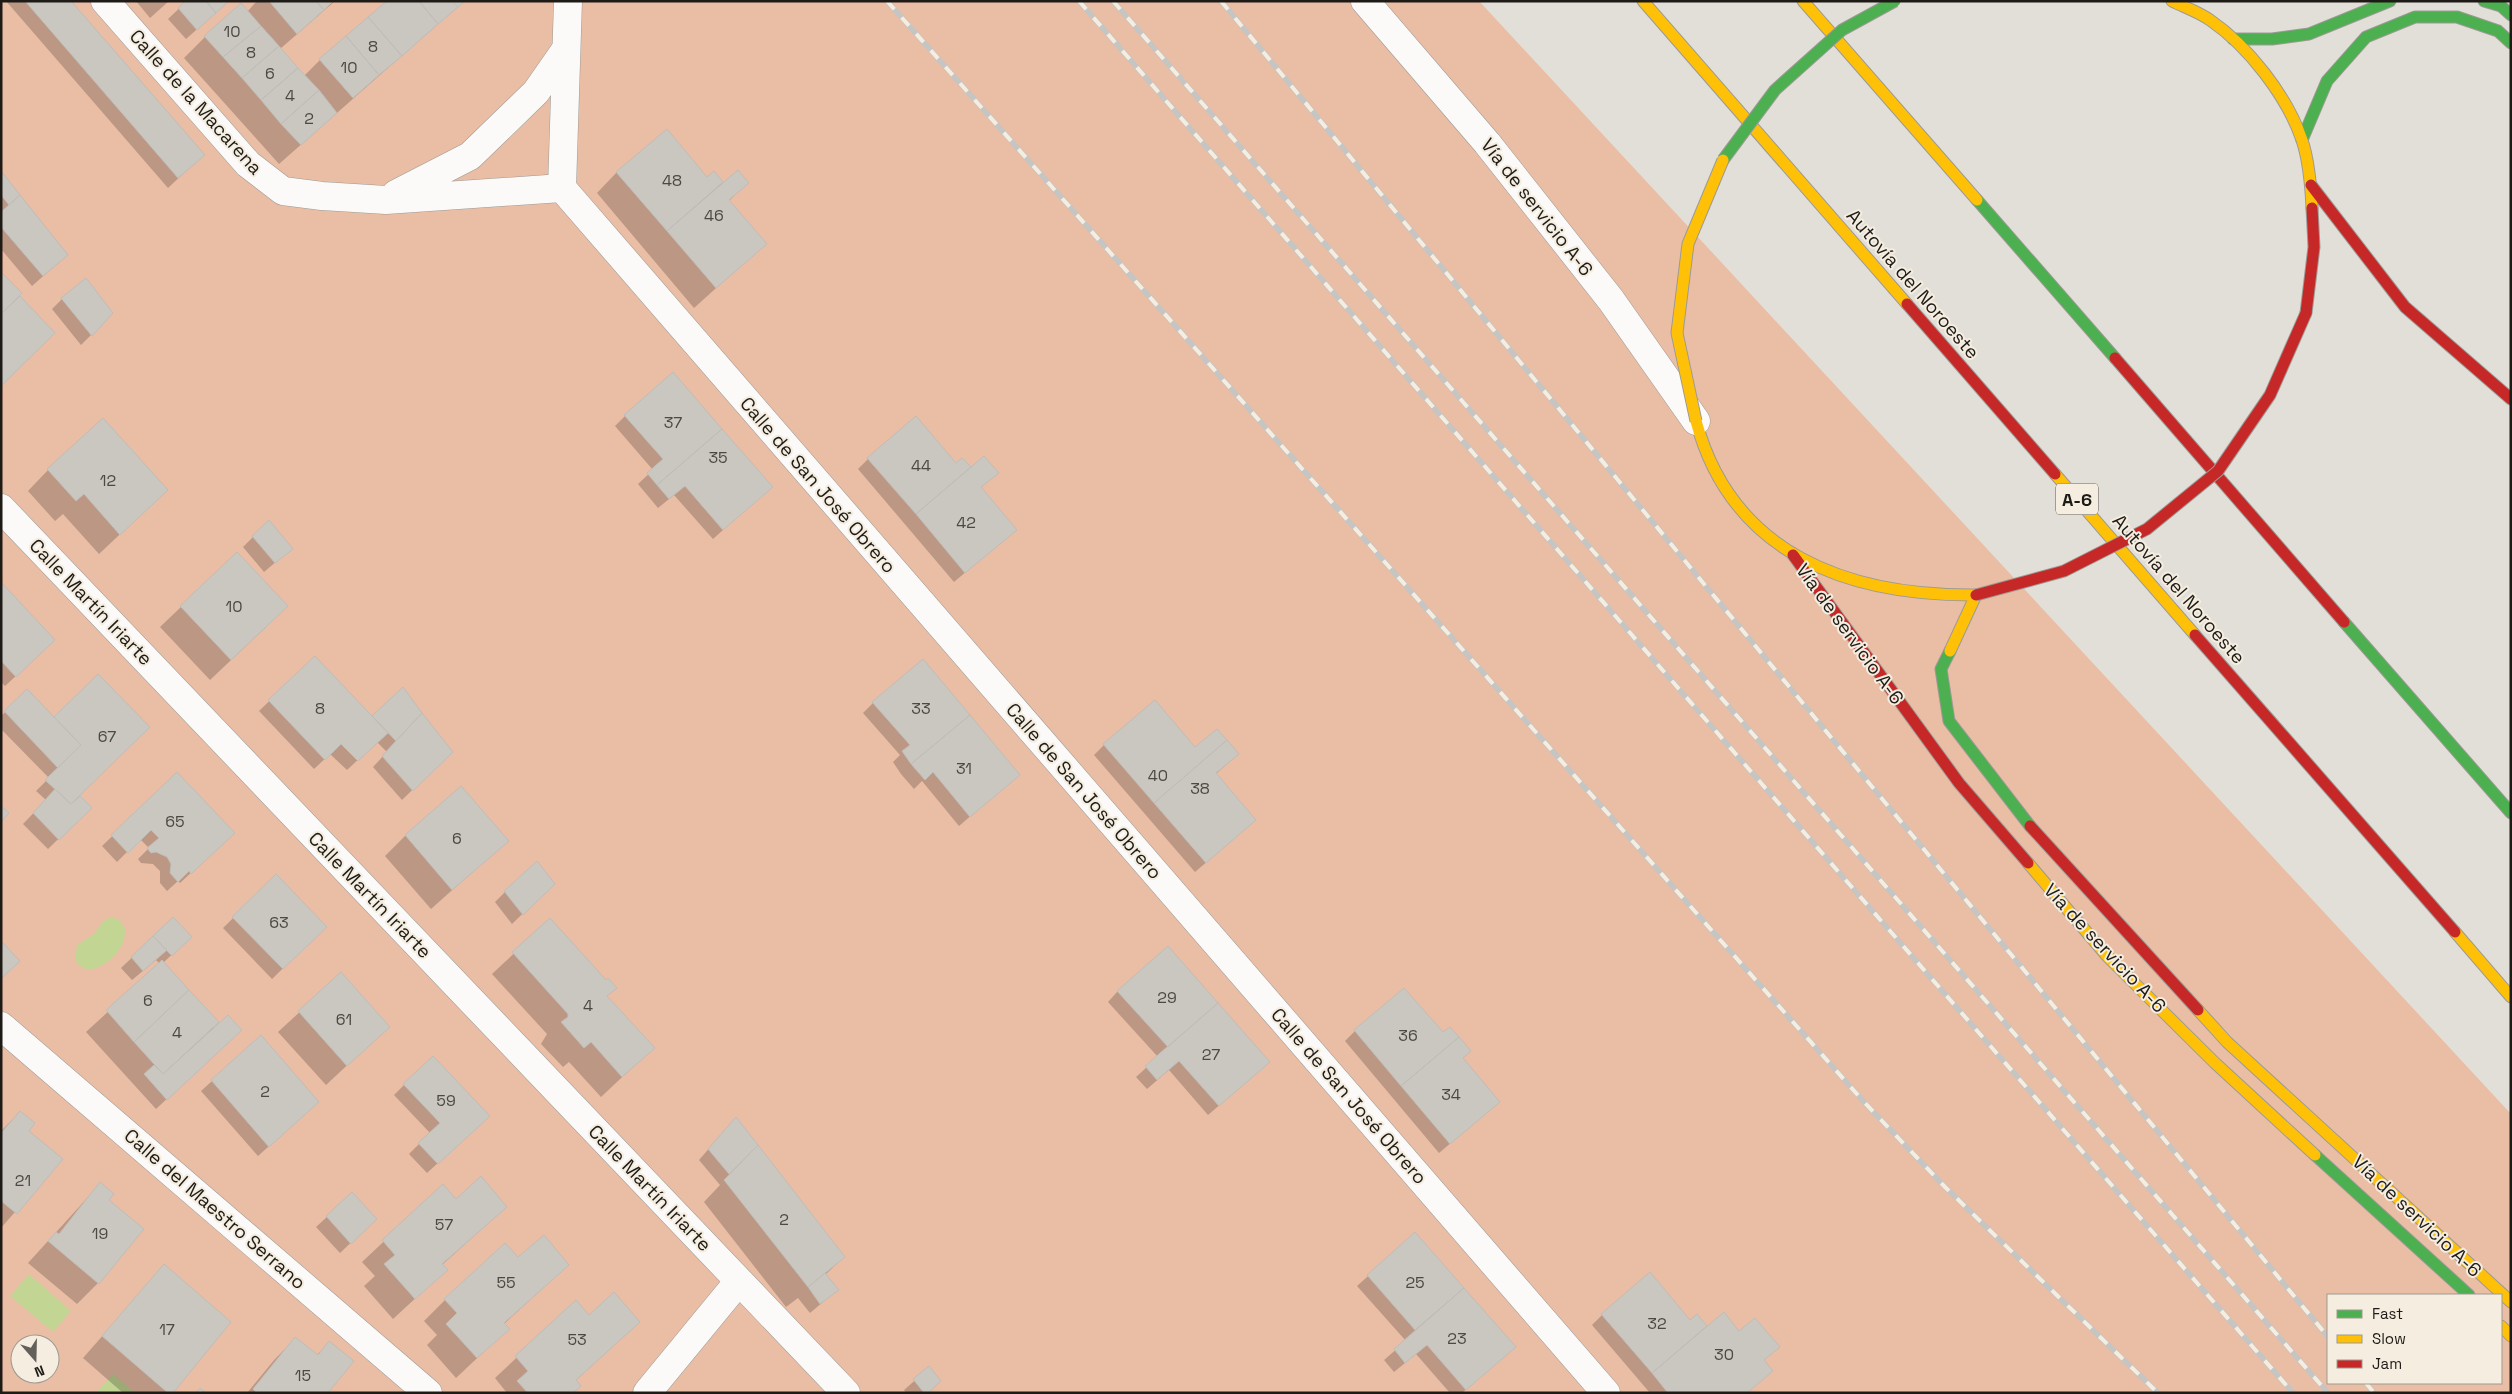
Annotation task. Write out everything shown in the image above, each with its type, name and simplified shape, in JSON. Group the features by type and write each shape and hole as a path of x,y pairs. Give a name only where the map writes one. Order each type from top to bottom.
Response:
{"main road":[{"name":"Autovía del Noroeste","path":"1643,1 2511,997"},
{"path":"1803,1 2511,813"},
{"path":"1895,1 1842,30 1775,90 1721,163 1688,244 1677,333 1696,421 1706,453 1722,482 1748,515 1766,533 1792,554 1851,579 1912,593 1976,595 2064,571 2147,529 2218,471 2270,395 2306,313 2314,248 2311,185 2302,140 2274,85 2233,40 2209,19 2178,2"},
{"path":"2233,40 2272,39 2309,34 2390,1"},
{"path":"2484,1 2501,6 2511,15"},
{"path":"2302,140 2327,81 2366,37 2415,17 2457,17 2498,31 2511,43"},
{"path":"2311,185 2404,307 2511,399"},
{"name":"Vía de servicio A-6","path":"1792,554 1959,783 2107,956 2215,1063 2468,1294"},
{"name":"Vía de servicio A-6","path":"1976,595 1941,669 1948,721 2023,819 2227,1042 2511,1302"},
{"path":"2469,765 2511,806"},
{"path":"2502,1327 2511,1336"}],"street":[{"name":"Calle de la Macarena","path":"105,1 248,164 282,191 322,196 386,200 562,188"},
{"path":"562,188 568,1"},
{"name":"Vía de servicio A-6","path":"1365,1 1487,143 1611,300 1696,421"},
{"path":"386,200 470,156 536,92 566,49"},
{"name":"Calle de San José Obrero","path":"562,188 1606,1393"},
{"name":"Calle Martín Iriarte","path":"1,508 846,1393"},
{"name":"Calle del Maestro Serrano","path":"1,1026 428,1393"},
{"path":"647,1393 740,1281"}],"shaded area":[{"path":"1,1 1479,1 2511,1114 2511,1393 1,1393"},
{"path":"112,917 121,921 126,931 120,948 110,960 97,968 84,968 79,965 75,959 77,945 94,934 103,921"},
{"path":"29,1274 71,1311 53,1332 10,1296"},
{"path":"113,1374 135,1393 96,1393"}],"building":[{"path":"25,1 71,1 205,155 178,178"},
{"path":"185,1 206,1 216,13 197,30 178,8"},
{"path":"206,1 229,1 216,13"},
{"path":"269,1 316,1 324,10 297,34"},
{"path":"316,1 333,1 324,10"},
{"path":"387,1 419,1 438,24 402,56 368,17"},
{"path":"419,1 452,1 458,7 438,24"},
{"path":"452,1 465,1 458,7"},
{"path":"241,3 261,26 223,57 204,36"},
{"path":"368,17 402,56 379,75 346,36"},
{"path":"261,26 279,46 242,78 223,57"},
{"path":"346,36 379,75 353,98 319,59"},
{"path":"279,46 298,68 261,100 242,78"},
{"path":"298,68 319,90 281,124 261,100"},
{"path":"319,90 337,113 301,145 281,124"},
{"path":"667,129 707,177 714,171 723,182 667,231 616,172"},
{"path":"738,170 749,183 729,200 767,244 716,288 667,231"},
{"path":"1,171 20,195 9,205 1,195"},
{"path":"20,195 68,255 43,276 1,227 1,212"},
{"path":"1,272 22,293 1,314"},
{"path":"86,278 113,313 92,336 61,298"},
{"path":"20,296 55,333 1,386 1,314"},
{"path":"673,372 722,429 657,485 647,473 663,459 624,415"},
{"path":"916,416 956,463 962,458 971,467 916,514 867,458"},
{"path":"103,418 168,490 120,535 84,494 76,501 47,469"},
{"path":"722,429 773,487 723,530 685,486 669,499 657,485"},
{"path":"984,456 999,473 981,487 1017,530 965,573 916,514"},
{"path":"269,520 293,549 275,563 252,536"},
{"path":"237,552 288,606 231,660 180,606"},
{"path":"1,582 55,640 16,677 1,661"},
{"path":"315,656 388,733 358,761 341,744 325,760 268,700"},
{"path":"923,659 970,715 911,764 902,751 910,745 872,702"},
{"path":"98,674 150,727 71,804 45,780 81,745 54,717"},
{"path":"403,687 422,713 396,741 372,716"},
{"path":"27,689 81,745 58,768 4,711"},
{"path":"1155,700 1195,747 1217,729 1227,740 1154,803 1103,744"},
{"path":"422,713 453,752 413,791 382,756"},
{"path":"970,715 1020,775 970,817 933,772 925,780 911,764"},
{"path":"1227,740 1239,754 1216,773 1256,820 1206,863 1154,803"},
{"path":"177,772 235,833 191,874 189,871 178,882 170,873 171,864 167,857 156,852 151,853 147,848 159,838 151,830 128,853 111,835"},
{"path":"461,786 509,841 452,890 405,835"},
{"path":"55,789 71,804 80,796 92,808 59,840 33,813"},
{"path":"1,806 9,813 1,822"},
{"path":"537,861 555,884 523,915 504,891"},
{"path":"276,874 327,927 283,969 232,917"},
{"path":"173,917 192,937 172,956 153,936"},
{"path":"550,918 606,980 608,978 617,988 607,996 655,1048 622,1077 591,1042 584,1048 561,1022 568,1017 568,1014 512,952"},
{"path":"153,936 167,950 143,971 131,957"},
{"path":"1,941 20,961 1,979"},
{"path":"1168,946 1218,1003 1168,1047 1117,991"},
{"path":"162,960 189,990 134,1042 106,1010"},
{"path":"341,972 390,1027 347,1066 298,1011"},
{"path":"1404,988 1443,1032 1450,1027 1459,1037 1401,1086 1354,1030"},
{"path":"189,990 219,1022 163,1074 134,1042"},
{"path":"1218,1003 1270,1062 1219,1106 1179,1061 1157,1080 1145,1066"},
{"path":"228,1015 242,1030 167,1100 144,1074 154,1065 163,1074"},
{"path":"261,1035 319,1102 269,1147 211,1080"},
{"path":"1459,1037 1471,1051 1463,1058 1500,1102 1450,1144 1401,1086"},
{"path":"433,1056 490,1116 438,1164 418,1143 440,1123 403,1084"},
{"path":"20,1111 35,1123 29,1131 63,1159 17,1214 1,1201 1,1133"},
{"path":"736,1117 758,1145 729,1174 708,1149"},
{"path":"758,1145 845,1257 808,1287 724,1180"},
{"path":"481,1176 507,1207 442,1264 448,1270 415,1299 384,1264 395,1255 382,1240 443,1184 456,1199"},
{"path":"100,1182 114,1194 109,1200 144,1229 99,1284 48,1241 56,1232 59,1234"},
{"path":"352,1192 377,1219 351,1244 326,1216"},
{"path":"1415,1232 1464,1288 1415,1330 1367,1275"},
{"path":"544,1235 569,1265 504,1323 510,1329 477,1358 446,1324 457,1313 444,1299 505,1243 518,1257"},
{"path":"164,1264 231,1322 173,1393 168,1393 102,1336"},
{"path":"1650,1272 1690,1320 1697,1314 1707,1326 1652,1373 1601,1314"},
{"path":"825,1273 839,1290 820,1304 808,1287"},
{"path":"1464,1288 1516,1347 1466,1390 1427,1345 1405,1363 1394,1349"},
{"path":"614,1292 640,1322 576,1380 581,1386 573,1393 528,1393 517,1381 528,1371 515,1356 576,1300 589,1315"},
{"path":"1724,1312 1739,1331 1755,1318 1780,1347 1764,1360 1773,1371 1747,1393 1668,1393 1652,1373"},
{"path":"295,1337 318,1355 329,1341 354,1361 328,1393 257,1393 253,1389"},
{"path":"929,1366 941,1381 928,1393 924,1393 913,1379"},
{"path":"200,1388 206,1393 196,1393"}],"railway":[{"path":"887,1 1864,1102 1945,1187 2158,1393"},
{"path":"1079,1 2293,1393"},
{"path":"1113,1 2328,1393"},
{"path":"1221,1 2327,1336"},
{"path":"2367,1384 2374,1393"}],"traffic: fast":[{"path":"1723,160 1775,90 1842,30 1895,1"},
{"path":"2233,39 2272,39 2309,34 2390,1"},
{"path":"2484,1 2501,6 2511,15"},
{"path":"2302,140 2327,81 2366,37 2415,17 2457,17 2498,31 2511,43"},
{"path":"1977,200 2115,358"},
{"path":"2344,622 2511,813"},
{"path":"1950,651 1941,669 1949,721 2030,826"},
{"path":"2315,1155 2468,1294"}],"traffic: slow":[{"path":"1643,1 1907,304"},
{"path":"1803,1 1977,200"},
{"path":"2172,1 2210,20 2238,44 2265,73 2287,106 2302,140 2308,165 2312,208"},
{"path":"1696,421 1677,333 1688,244 1723,160"},
{"path":"1696,421 1713,467 1737,505 1767,535 1802,559 1841,576 1884,587 1929,593 1976,595 1950,651"},
{"path":"2055,474 2195,635"},
{"path":"2028,863 2107,956 2215,1063 2315,1155"},
{"path":"2455,932 2511,997"},
{"path":"2198,1010 2227,1042 2511,1302"},
{"path":"2502,1327 2511,1336"}],"traffic: jam":[{"path":"2311,185 2405,307 2511,399"},
{"path":"2306,313 2314,247 2312,208"},
{"path":"1907,304 2055,474"},
{"path":"1976,595 2064,571 2147,529 2218,471 2270,395 2306,313"},
{"path":"2115,358 2344,622"},
{"path":"1793,555 1959,783 2028,863"},
{"path":"2195,635 2455,932"},
{"path":"2030,826 2198,1010"}]}
